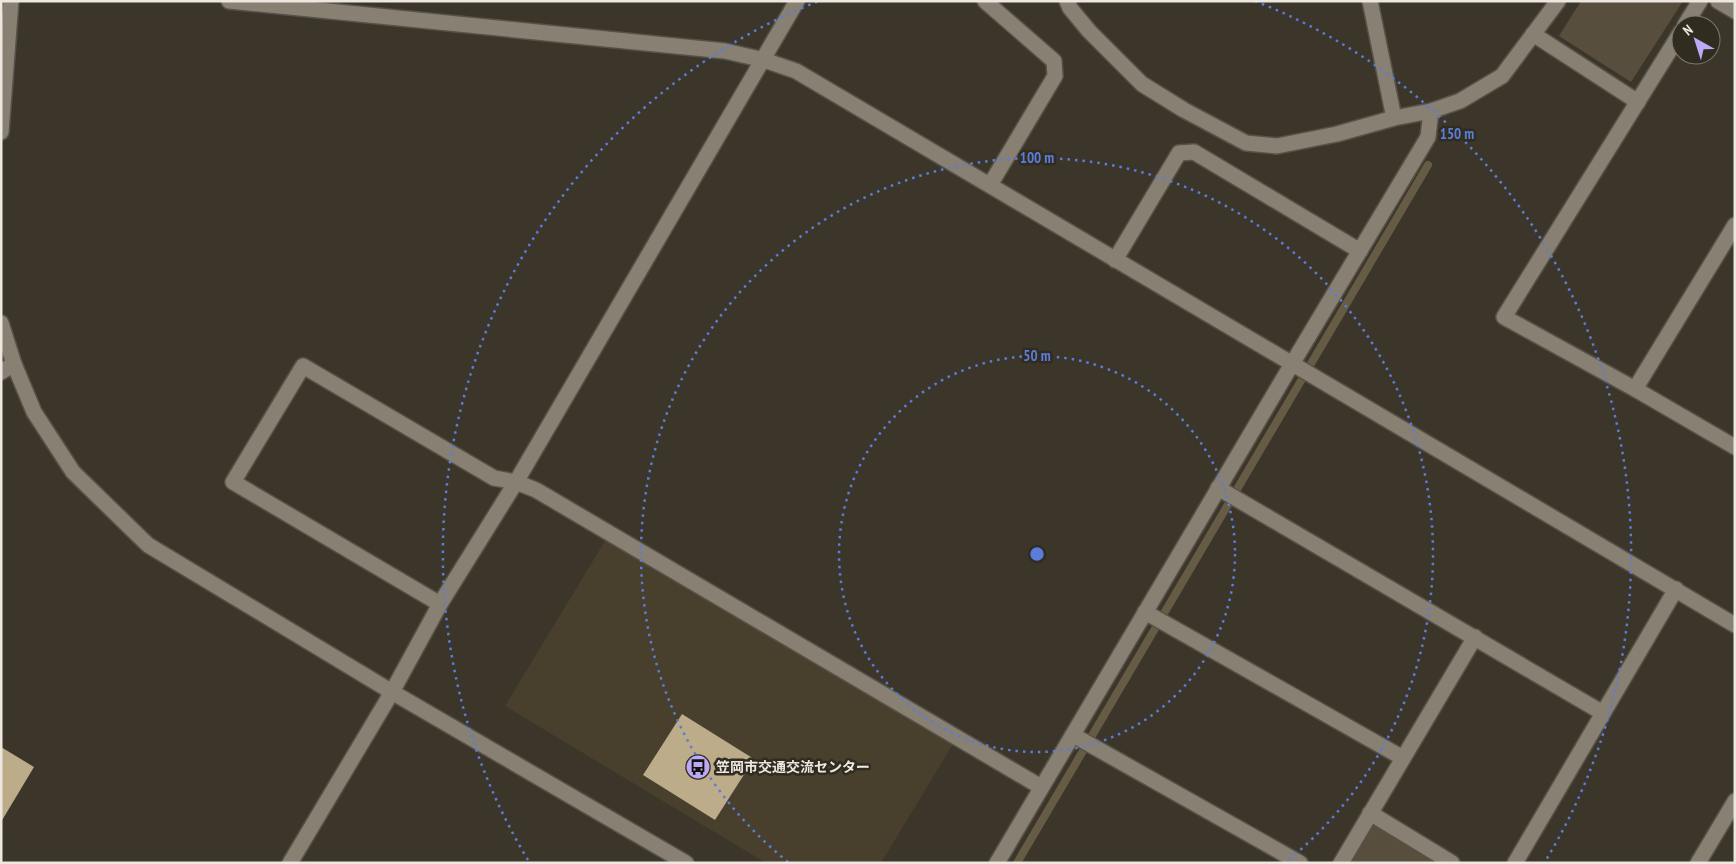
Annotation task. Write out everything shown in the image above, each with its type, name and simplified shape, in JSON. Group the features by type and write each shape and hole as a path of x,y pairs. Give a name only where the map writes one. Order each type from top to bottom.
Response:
{"street":[{"path":"1,132 11,1"},
{"path":"229,1 724,51 764,60 796,71 1735,625"},
{"path":"290,863 392,692 440,604 516,482 797,1"},
{"path":"985,1 1054,61 1055,76 990,185"},
{"path":"1067,1 1070,8 1089,31 1142,84 1184,110 1246,143 1277,146 1337,134 1394,118 1431,111 1460,101 1502,76 1558,1"},
{"path":"1370,1 1394,118"},
{"path":"1692,15 1700,1"},
{"path":"1718,1 1735,11"},
{"path":"1532,34 1638,102"},
{"path":"1671,48 1504,317 1635,389 1735,447"},
{"path":"1003,861 1041,787 1428,137 1431,111"},
{"path":"1115,260 1179,153 1194,152 1360,251"},
{"path":"1635,389 1735,225"},
{"path":"1,323 8,368 73,472 148,545 392,692 686,863"},
{"path":"440,604 233,482 303,366 494,478 516,482 536,490 1041,787"},
{"path":"1218,488 1603,713"},
{"path":"1515,863 1676,589"},
{"path":"1145,612 1403,758"},
{"path":"1341,863 1475,637"},
{"path":"1073,734 1300,863"},
{"path":"1698,863 1735,801"},
{"path":"1370,813 1452,863"}],"shaded area":[{"path":"1581,1 1683,1 1674,15 1671,15 1671,20 1631,82 1559,36"},
{"path":"611,531 956,739 881,863 766,863 505,706","holes":["682,714 753,759 715,820 643,775"]},
{"path":"1370,813 1452,863 1341,863"}],"building":[{"name":"笠岡市交通交流センター","path":"682,714 754,759 715,820 643,775"},
{"path":"1,747 34,767 1,822"}],"waterway":[{"path":"1017,863 1428,165"}],"place":[{"name":"笠岡市交通交流センター","path":"698,767"}]}
